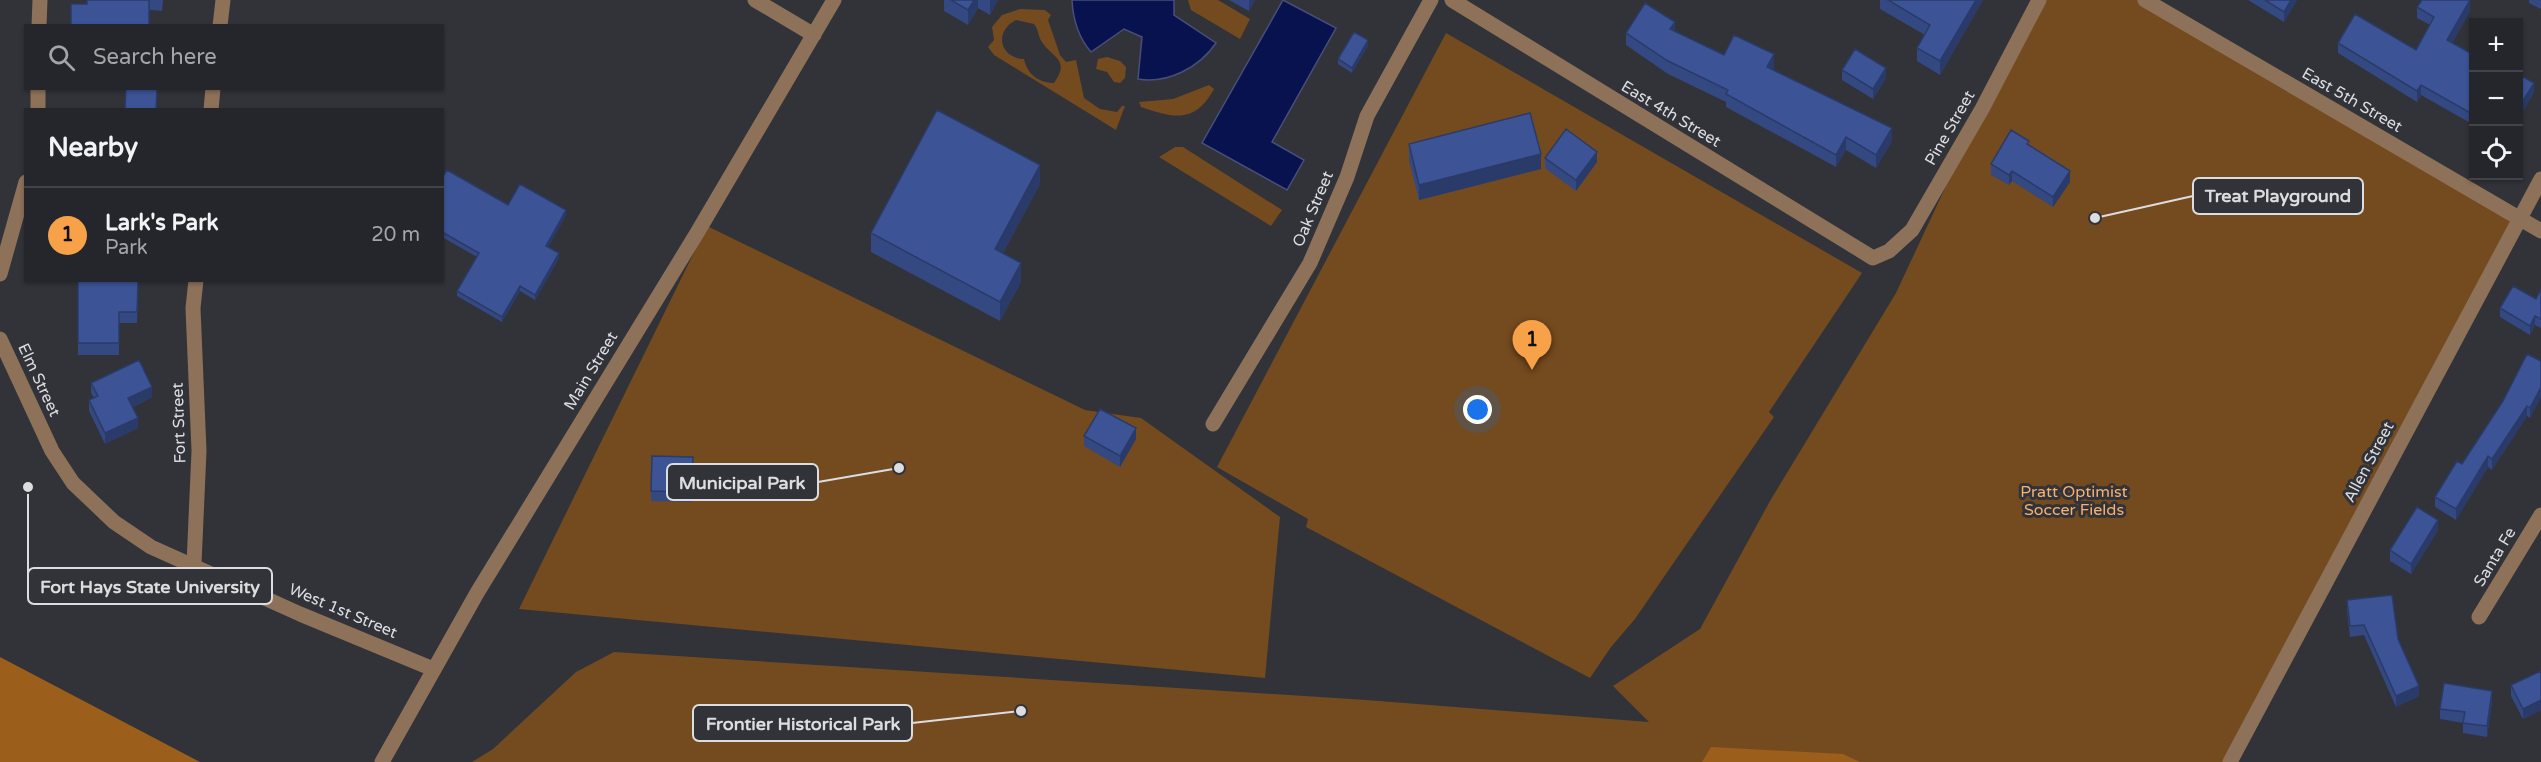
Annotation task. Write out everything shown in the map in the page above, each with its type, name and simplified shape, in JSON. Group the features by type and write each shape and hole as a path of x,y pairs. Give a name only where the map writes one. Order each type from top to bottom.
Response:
{"street":[{"path":"39,24 40,0"},
{"path":"220,24 223,0"},
{"path":"755,0 814,35"},
{"name":"Main Street","path":"382,762 433,669 834,0"},
{"name":"Oak Street","path":"1213,424 1310,263 1347,177 1367,116 1431,0"},
{"name":"East 4th Street","path":"1452,0 1873,258"},
{"name":"Pine Street","path":"1873,258 1889,251 1912,230 1982,109 2038,0"},
{"name":"East 5th Street","path":"2145,0 2541,231"},
{"path":"38,90 38,108"},
{"path":"211,108 213,90"},
{"name":"Allen Street","path":"2230,762 2541,179"},
{"path":"0,274 24,190"},
{"name":"Fort Street","path":"194,564 199,452 193,309 196,282"},
{"name":"Elm Street","path":"0,339 45,436"},
{"name":"West 1st Street","path":"45,436 73,483 114,522 151,547 194,564 300,614 433,669"},
{"name":"Santa Fe","path":"2479,617 2541,515"}],"green space":[{"path":"1188,0 1218,0 1250,19 1240,39 1191,10"},
{"name":"Pratt Optimist Soccer Fields","path":"2039,0 2145,0 2520,219 2230,762 472,762 493,749 576,672 614,652 1366,700 1649,722 1613,686 1700,629 1770,501 1896,293 1982,109"},
{"path":"1020,9 1045,10 1051,15 1048,20 1060,55 1066,62 1076,60 1084,98 1100,109 1117,112 1125,106 1116,130 994,55 988,47 994,40 992,27 1002,15","holes":["1016,20 1034,24 1042,42 1060,64 1061,69 1054,83 1034,77 1024,59 1009,54 1002,43 1004,31"]},
{"path":"1446,33 1862,273 1769,412 1774,417 1635,619 1611,647 1590,678 1306,527 1308,519 1217,467"},
{"path":"1107,57 1120,61 1126,67 1125,78 1120,83 1114,82 1107,72 1096,69 1098,59"},
{"path":"1209,85 1214,89 1207,100 1191,113 1163,114 1141,107 1139,102 1173,99"},
{"path":"1175,147 1183,147 1282,210 1271,226 1159,157"},
{"path":"707,226 1085,410 1141,418 1280,517 1265,678 519,609"}],"shaded area":[{"path":"1072,0 1174,0 1174,15 1216,43 1201,60 1182,72 1160,79 1138,79 1142,37 1124,29 1091,52 1077,28"},
{"path":"1283,0 1336,28 1272,142 1304,160 1287,190 1202,143"},
{"path":"0,657 200,762 0,762"},
{"path":"1711,747 1843,754 1860,762 1702,762"}],"building":[{"path":"87,0 149,0 149,24 71,24 71,4 87,4"},
{"path":"951,0 974,0 968,10"},
{"path":"1888,0 1976,0 1940,61 1917,48 1930,25"},
{"path":"2265,0 2291,0 2284,12"},
{"path":"2422,0 2470,0 2447,40 2469,52 2469,112 2421,85 2417,91 2338,43 2355,14 2416,50 2434,17 2417,7"},
{"path":"1645,3 1675,22 1670,29 1724,55 1734,35 1774,54 1767,67 1892,128 1876,155 1846,137 1836,155 1726,94 1728,90 1668,61 1626,33"},
{"path":"1354,32 1368,40 1352,68 1338,59"},
{"path":"1855,49 1886,68 1873,89 1842,70"},
{"path":"2523,77 2534,83 2523,101"},
{"path":"126,90 157,90 156,108 125,108"},
{"path":"937,110 1040,165 995,249 1021,263 1000,302 871,233"},
{"path":"1530,113 1541,154 1419,185 1409,144"},
{"path":"1566,129 1597,152 1576,180 1545,158"},
{"path":"2011,130 2029,141 2027,144 2070,171 2053,197 2012,171 2009,175 1991,164"},
{"path":"447,170 508,205 520,184 566,210 546,246 559,253 535,295 520,286 502,317 457,291 479,253 444,233 444,175"},
{"path":"78,282 138,282 137,312 119,312 119,343 78,343"},
{"path":"2513,286 2536,299 2541,289 2541,319 2535,316 2530,326 2500,308"},
{"path":"2527,354 2541,361 2541,387 2530,408 2527,406 2492,459 2488,456 2456,509 2435,497 2457,461 2462,464 2503,401"},
{"path":"139,360 152,387 128,398 138,418 105,433 89,400 98,396 91,383"},
{"path":"1100,409 1136,428 1120,456 1084,436"},
{"path":"652,456 693,457 692,492 651,491"},
{"path":"2417,507 2438,520 2411,564 2390,550"},
{"path":"2392,595 2398,639 2419,686 2396,696 2364,625 2350,626 2347,600"},
{"path":"2541,671 2541,700 2523,709 2511,685"},
{"path":"2444,683 2492,691 2487,726 2463,723 2465,712 2440,709"}],"place":[{"name":"Treat Playground","path":"2095,218"},
{"name":"Lark's Park","path":"1532,370"},
{"name":"Municipal Park","path":"899,468"},
{"name":"Fort Hays State University","path":"28,487"},
{"name":"Frontier Historical Park","path":"1021,711"}]}
